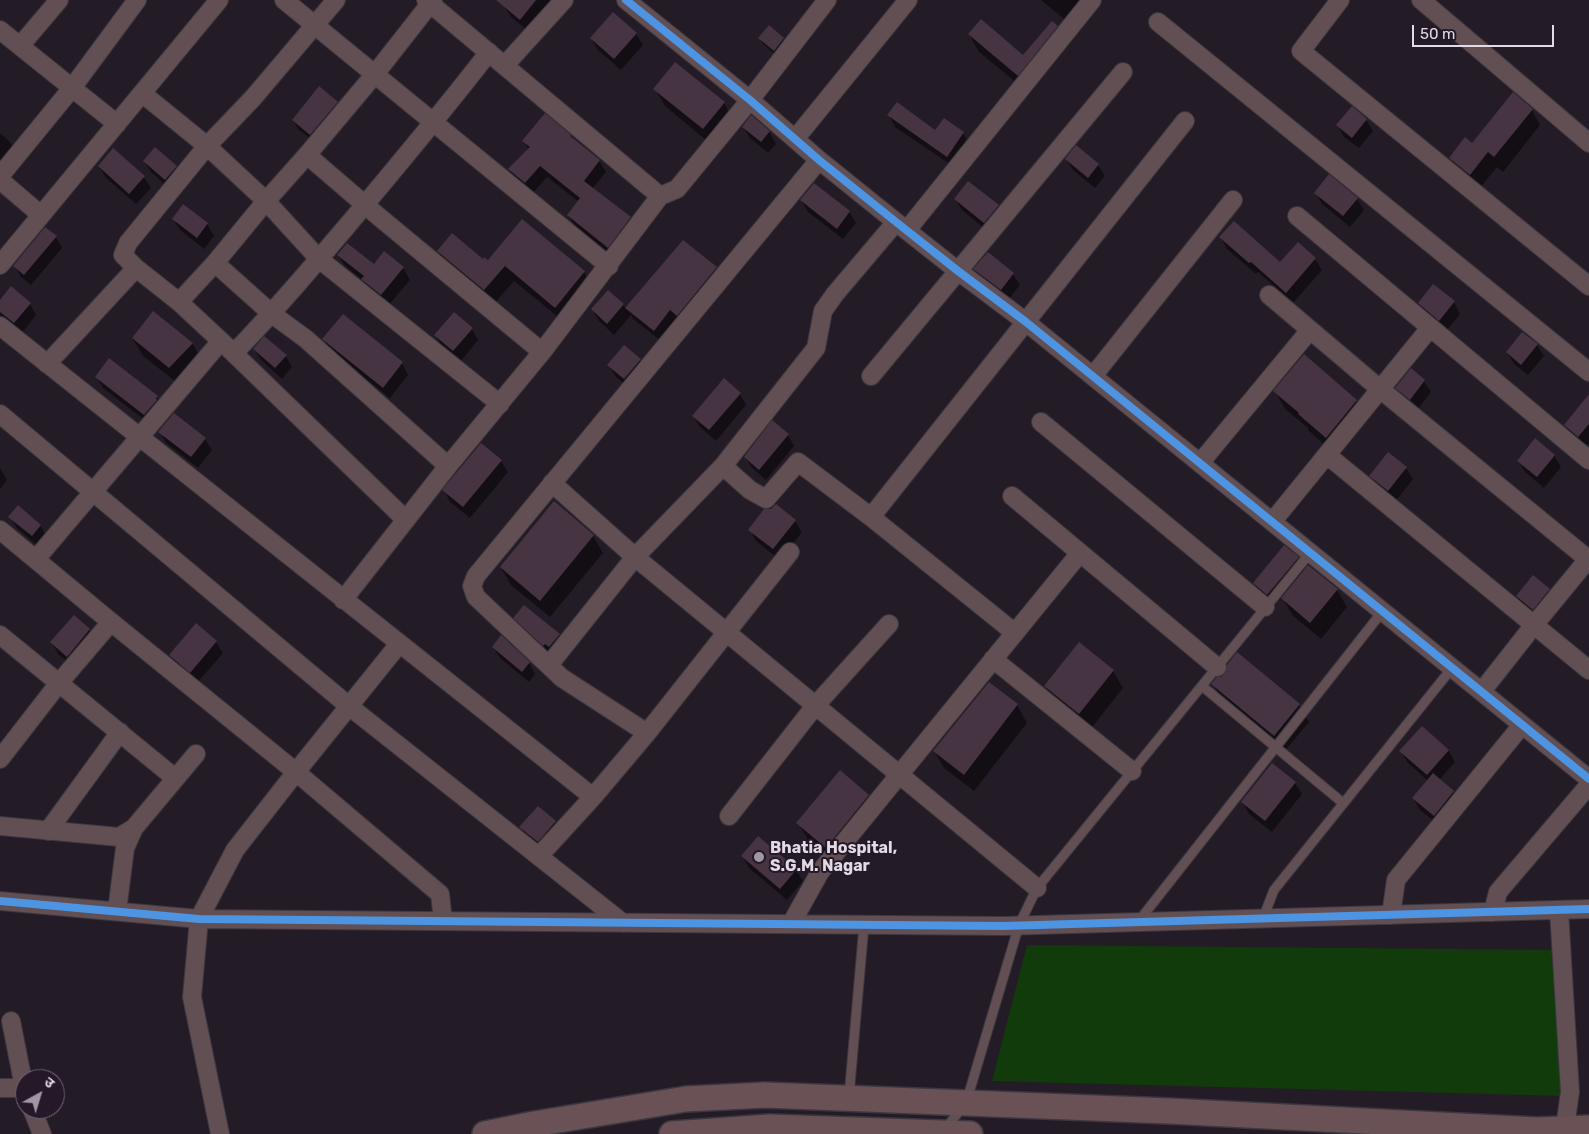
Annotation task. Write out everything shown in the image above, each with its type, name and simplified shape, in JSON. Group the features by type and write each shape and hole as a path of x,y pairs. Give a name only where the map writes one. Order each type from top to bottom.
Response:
{"street":[{"path":"20,46 59,0"},
{"path":"0,176 72,88 138,0"},
{"path":"2,258 41,215 143,94 219,0"},
{"path":"284,0 608,266"},
{"path":"336,0 253,98 207,146 128,243 123,255 136,268 179,302 228,347 406,520"},
{"path":"506,65 564,0"},
{"path":"626,0 750,100 819,160 958,271 1026,322 1589,779"},
{"path":"343,600 448,466 542,352 660,196 677,189 750,100 827,0"},
{"path":"795,139 908,0"},
{"path":"549,665 635,557 723,466 816,348 823,311 834,294 901,226 1092,0"},
{"path":"1340,0 1301,51 1589,286"},
{"path":"1422,0 1589,143"},
{"path":"179,302 307,156 375,74 430,1 660,196"},
{"path":"1158,22 1589,372"},
{"path":"0,30 117,124"},
{"path":"36,559 139,437 228,347 272,314 434,123 489,52"},
{"path":"871,376 1123,72"},
{"path":"143,94 207,146 266,201 319,259 500,404"},
{"path":"871,517 1185,121"},
{"path":"307,156 542,352"},
{"path":"647,733 562,678 476,597 472,586 476,576 819,160"},
{"path":"0,180 41,215"},
{"path":"1093,376 1233,200"},
{"path":"1297,216 1589,460"},
{"path":"215,263 272,314 306,338 448,466"},
{"path":"47,364 136,268"},
{"path":"1269,295 1380,389 1589,559 1534,624 1482,691"},
{"path":"0,326 593,797"},
{"path":"1272,522 1430,328"},
{"path":"1200,463 1310,330"},
{"path":"0,414 350,707 623,922"},
{"path":"1042,422 1266,607"},
{"path":"1326,455 1589,670"},
{"path":"723,466 750,490 766,500 798,462 871,517 1016,633"},
{"path":"552,483 635,557 1037,888"},
{"path":"1012,496 1217,667"},
{"path":"0,530 296,772 440,894 443,921"},
{"path":"539,856 593,797 647,733 790,552"},
{"path":"791,924 820,872 1080,553"},
{"path":"0,759 111,622"},
{"path":"729,816 815,706 889,624"},
{"path":"0,636 175,778"},
{"path":"220,1134 192,997 199,919 235,850 399,644"},
{"path":"993,659 1132,771"},
{"path":"1391,915 1396,880 1522,725"},
{"path":"48,831 120,732"},
{"path":"117,911 125,848 134,828 196,754"},
{"path":"1493,912 1498,892 1589,785"},
{"path":"0,826 119,837 134,828"},
{"path":"0,901 199,919 864,925 1019,925 1589,909"},
{"path":"1559,910 1570,1092 1564,1132"},
{"path":"11,1021 20,1069"},
{"path":"0,1088 15,1089"},
{"path":"485,1134 686,1099 765,1095 1169,1110 1564,1132 1589,1128"},
{"path":"36,1119 42,1134"},
{"path":"672,1134 770,1128 970,1134"}],"lane":[{"path":"942,1133 966,1103 1019,925 1037,888 1310,553"},
{"path":"1138,922 1382,612"},
{"path":"1263,918 1274,890 1452,668"},
{"path":"1202,686 1343,804"},
{"path":"849,1099 864,925"}],"green space":[{"path":"1027,945 1559,950 1566,1096 992,1081"}],"building":[{"path":"496,0 536,0 520,20"},
{"path":"613,12 637,33 614,59 590,38"},
{"path":"981,19 1023,55 1052,21 1058,26 1018,76 968,34"},
{"path":"769,25 784,38 774,51 758,38"},
{"path":"675,62 725,102 703,129 653,89"},
{"path":"319,86 338,102 310,135 292,120"},
{"path":"1513,92 1533,109 1494,157 1488,152 1470,175 1449,158 1465,137 1472,143"},
{"path":"897,102 935,130 944,118 964,132 947,157 887,115"},
{"path":"1352,106 1367,119 1352,138 1336,125"},
{"path":"545,113 600,160 584,181 631,217 608,248 567,215 580,198 540,166 525,183 508,169 530,147 522,141"},
{"path":"751,115 770,131 761,142 742,127"},
{"path":"1076,145 1099,164 1088,178 1065,159"},
{"path":"155,147 177,166 165,180 143,161"},
{"path":"113,148 145,176 129,194 98,166"},
{"path":"1329,174 1358,198 1343,216 1314,193"},
{"path":"968,181 999,205 984,223 954,199"},
{"path":"814,183 850,211 837,229 800,200"},
{"path":"183,204 208,223 197,238 172,219"},
{"path":"522,219 585,271 555,308 505,266 484,290 437,251 452,233 483,259 484,257 488,260"},
{"path":"1234,221 1280,262 1298,242 1316,258 1286,293 1219,237"},
{"path":"45,227 57,236 24,275 13,266"},
{"path":"683,240 717,267 677,316 670,310 654,331 625,308"},
{"path":"347,243 374,264 384,251 404,267 381,295 361,279 364,276 337,255"},
{"path":"988,252 1014,273 1001,290 973,269"},
{"path":"1433,284 1455,301 1439,321 1418,303"},
{"path":"11,286 31,303 14,323 0,312 0,300"},
{"path":"608,290 624,304 607,324 591,309"},
{"path":"153,311 193,343 169,368 132,338"},
{"path":"454,312 473,328 453,351 434,335"},
{"path":"343,314 403,362 383,388 322,339"},
{"path":"1522,332 1538,344 1521,365 1506,352"},
{"path":"264,336 287,355 275,368 253,349"},
{"path":"624,345 641,359 624,379 607,365"},
{"path":"1304,354 1357,400 1326,438 1273,391"},
{"path":"109,358 158,396 157,400 144,415 95,377"},
{"path":"1411,368 1425,380 1410,400 1395,388"},
{"path":"724,378 741,393 709,430 692,416"},
{"path":"1589,394 1589,424 1578,437 1564,425"},
{"path":"174,413 206,438 191,457 158,432"},
{"path":"772,420 789,434 759,470 744,457"},
{"path":"1535,438 1555,455 1537,477 1517,461"},
{"path":"481,443 502,460 463,507 442,490"},
{"path":"1388,452 1407,467 1388,491 1369,476"},
{"path":"554,501 594,535 540,601 500,567"},
{"path":"776,504 796,520 773,549 748,530 764,509 771,509"},
{"path":"18,505 41,525 32,536 8,517"},
{"path":"1284,545 1299,557 1267,595 1253,583"},
{"path":"1308,565 1338,589 1310,623 1281,598"},
{"path":"1533,575 1550,589 1533,610 1516,596"},
{"path":"524,605 560,634 549,647 545,644 543,646 513,618"},
{"path":"74,615 90,629 67,657 50,642"},
{"path":"196,623 217,641 190,673 169,655"},
{"path":"501,635 530,662 522,672 492,647"},
{"path":"1079,642 1114,670 1079,714 1044,686"},
{"path":"1237,652 1300,704 1274,736 1211,684 1217,677 1221,677 1225,673 1227,665"},
{"path":"989,682 1018,704 964,775 933,751"},
{"path":"1422,726 1449,750 1427,775 1399,751"},
{"path":"1272,763 1296,782 1265,821 1241,802"},
{"path":"840,770 869,795 826,848 796,823"},
{"path":"1433,773 1454,791 1434,816 1412,798"},
{"path":"538,806 556,821 538,842 519,827"},
{"path":"758,836 797,869 780,889 741,856"}],"cycle path":[{"path":"626,0 750,100 819,160 958,271 1026,322 1589,779"},
{"path":"0,901 199,919 1003,926 1589,909"}],"place":[{"name":"Bhatia Hospital, S.G.M. Nagar","path":"759,857"}]}
